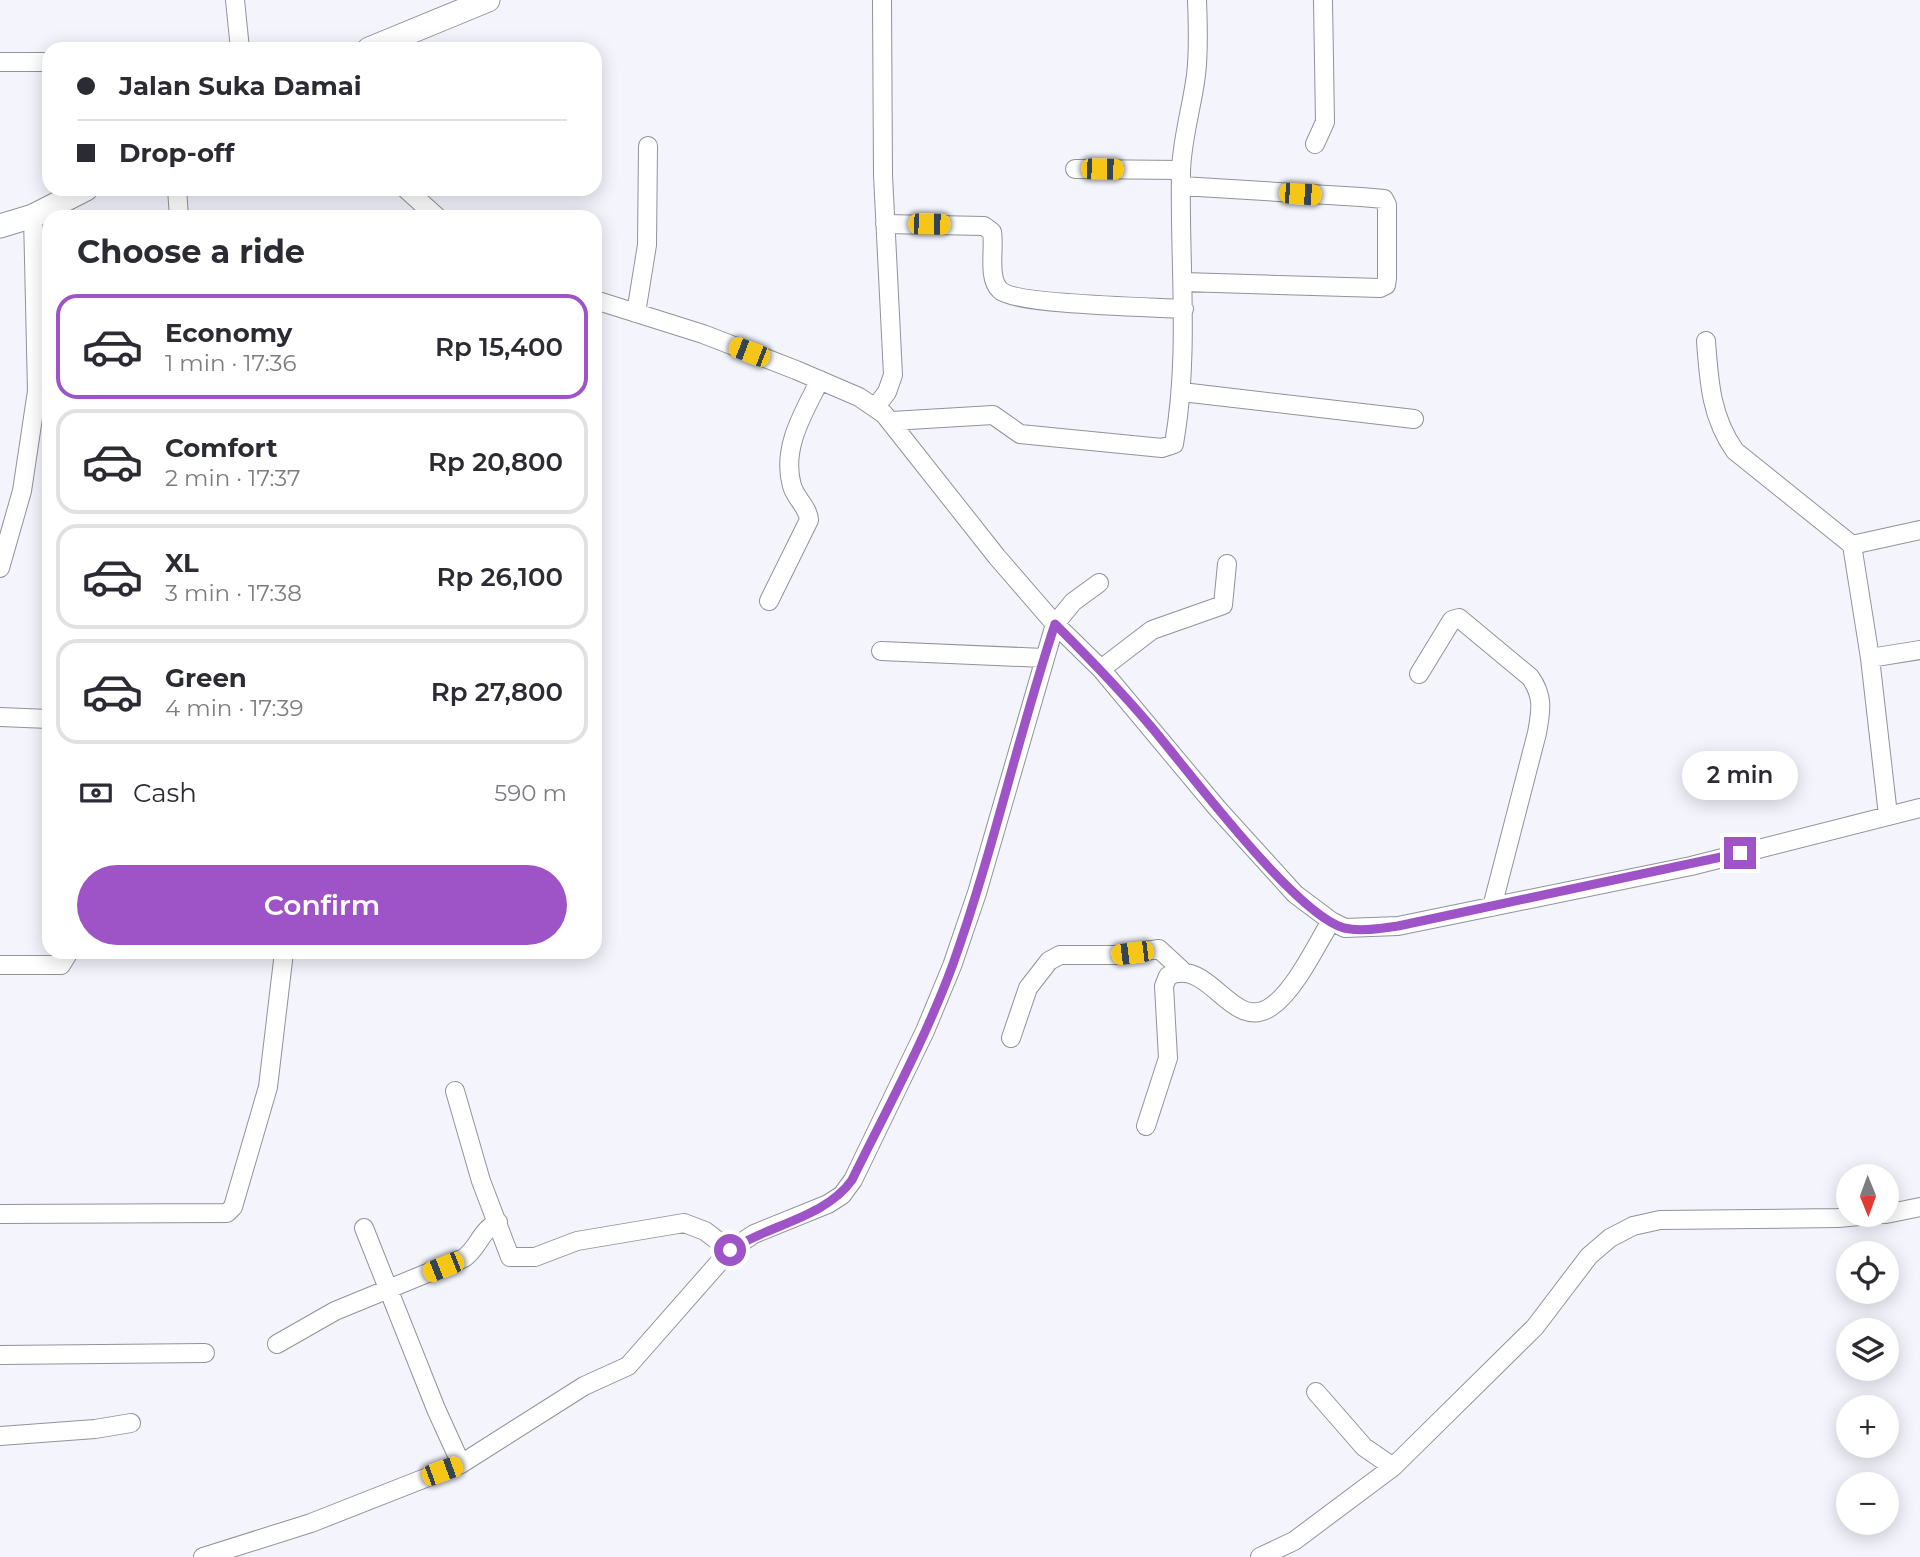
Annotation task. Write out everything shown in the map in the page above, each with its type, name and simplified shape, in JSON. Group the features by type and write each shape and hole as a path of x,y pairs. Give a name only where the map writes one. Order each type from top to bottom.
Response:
{"main road":[{"path":"386,42 488,0"},
{"path":"45,210 72,196"},
{"path":"0,226 42,211"}],"street":[{"path":"235,0 239,42"},
{"path":"875,408 887,392 893,375 885,224 882,0"},
{"path":"892,421 993,415 1020,434 1162,448 1174,444 1182,392 1182,178 1186,123 1196,75 1198,0"},
{"path":"1315,144 1325,122 1323,0"},
{"path":"0,62 42,62"},
{"path":"636,313 647,245 648,146"},
{"path":"1075,169 1384,199 1387,205 1387,278 1385,285 1380,288 1184,282"},
{"path":"414,196 429,210"},
{"path":"33,216 42,374"},
{"path":"885,224 984,226 992,232 994,280 1005,294 1034,300 1184,309"},
{"path":"602,302 703,334 820,380 875,408 892,421 997,556 1055,624 1101,669 1217,808 1295,894 1345,928 1368,930 1691,866 1920,808"},
{"path":"1706,341 1712,404 1724,436 1735,451 1852,545 1870,658 1888,815"},
{"path":"769,601 809,520 790,479 791,456 794,432 820,380"},
{"path":"1182,392 1414,419"},
{"path":"0,568 22,491 42,396"},
{"path":"1852,545 1920,530"},
{"path":"1101,669 1152,630 1223,605 1227,564"},
{"path":"203,1557 311,1523 461,1464 584,1386 628,1366 730,1250 754,1234 842,1195 852,1180 925,1031 952,966 998,824 1055,624 1073,602 1099,583"},
{"path":"1419,674 1452,620 1459,618 1530,677 1538,688 1542,705 1492,907"},
{"path":"1870,658 1920,650"},
{"path":"881,651 1044,657"},
{"path":"0,716 42,719"},
{"path":"1146,1126 1168,1058 1164,986 1168,976 1185,973 1197,975 1241,1010 1250,1014 1260,1012 1272,1006 1287,991 1331,921"},
{"path":"1011,1038 1028,989 1039,970 1060,955 1117,955 1159,948 1185,973"},
{"path":"0,965 61,965 65,959"},
{"path":"0,1214 228,1213 233,1207 268,1087 283,959"},
{"path":"456,1091 467,1136 510,1257 535,1258 577,1241 684,1223 705,1231 730,1250"},
{"path":"1899,1211 1920,1207"},
{"path":"1261,1557 1294,1541 1394,1467 1535,1327 1589,1256 1609,1238 1633,1226 1660,1220 1836,1218"},
{"path":"277,1344 318,1320 464,1258 476,1247 482,1232 498,1222"},
{"path":"364,1227 436,1409 461,1464"},
{"path":"0,1355 205,1353"},
{"path":"1317,1392 1364,1447 1394,1467"},
{"path":"0,1436 95,1429 131,1423"}],"route":[{"path":"730,1250 754,1234 842,1195 852,1180 925,1031 952,966 977,893 1055,624 1101,669 1217,808 1295,894 1345,928 1368,930 1398,926 1691,866 1740,853"}]}
